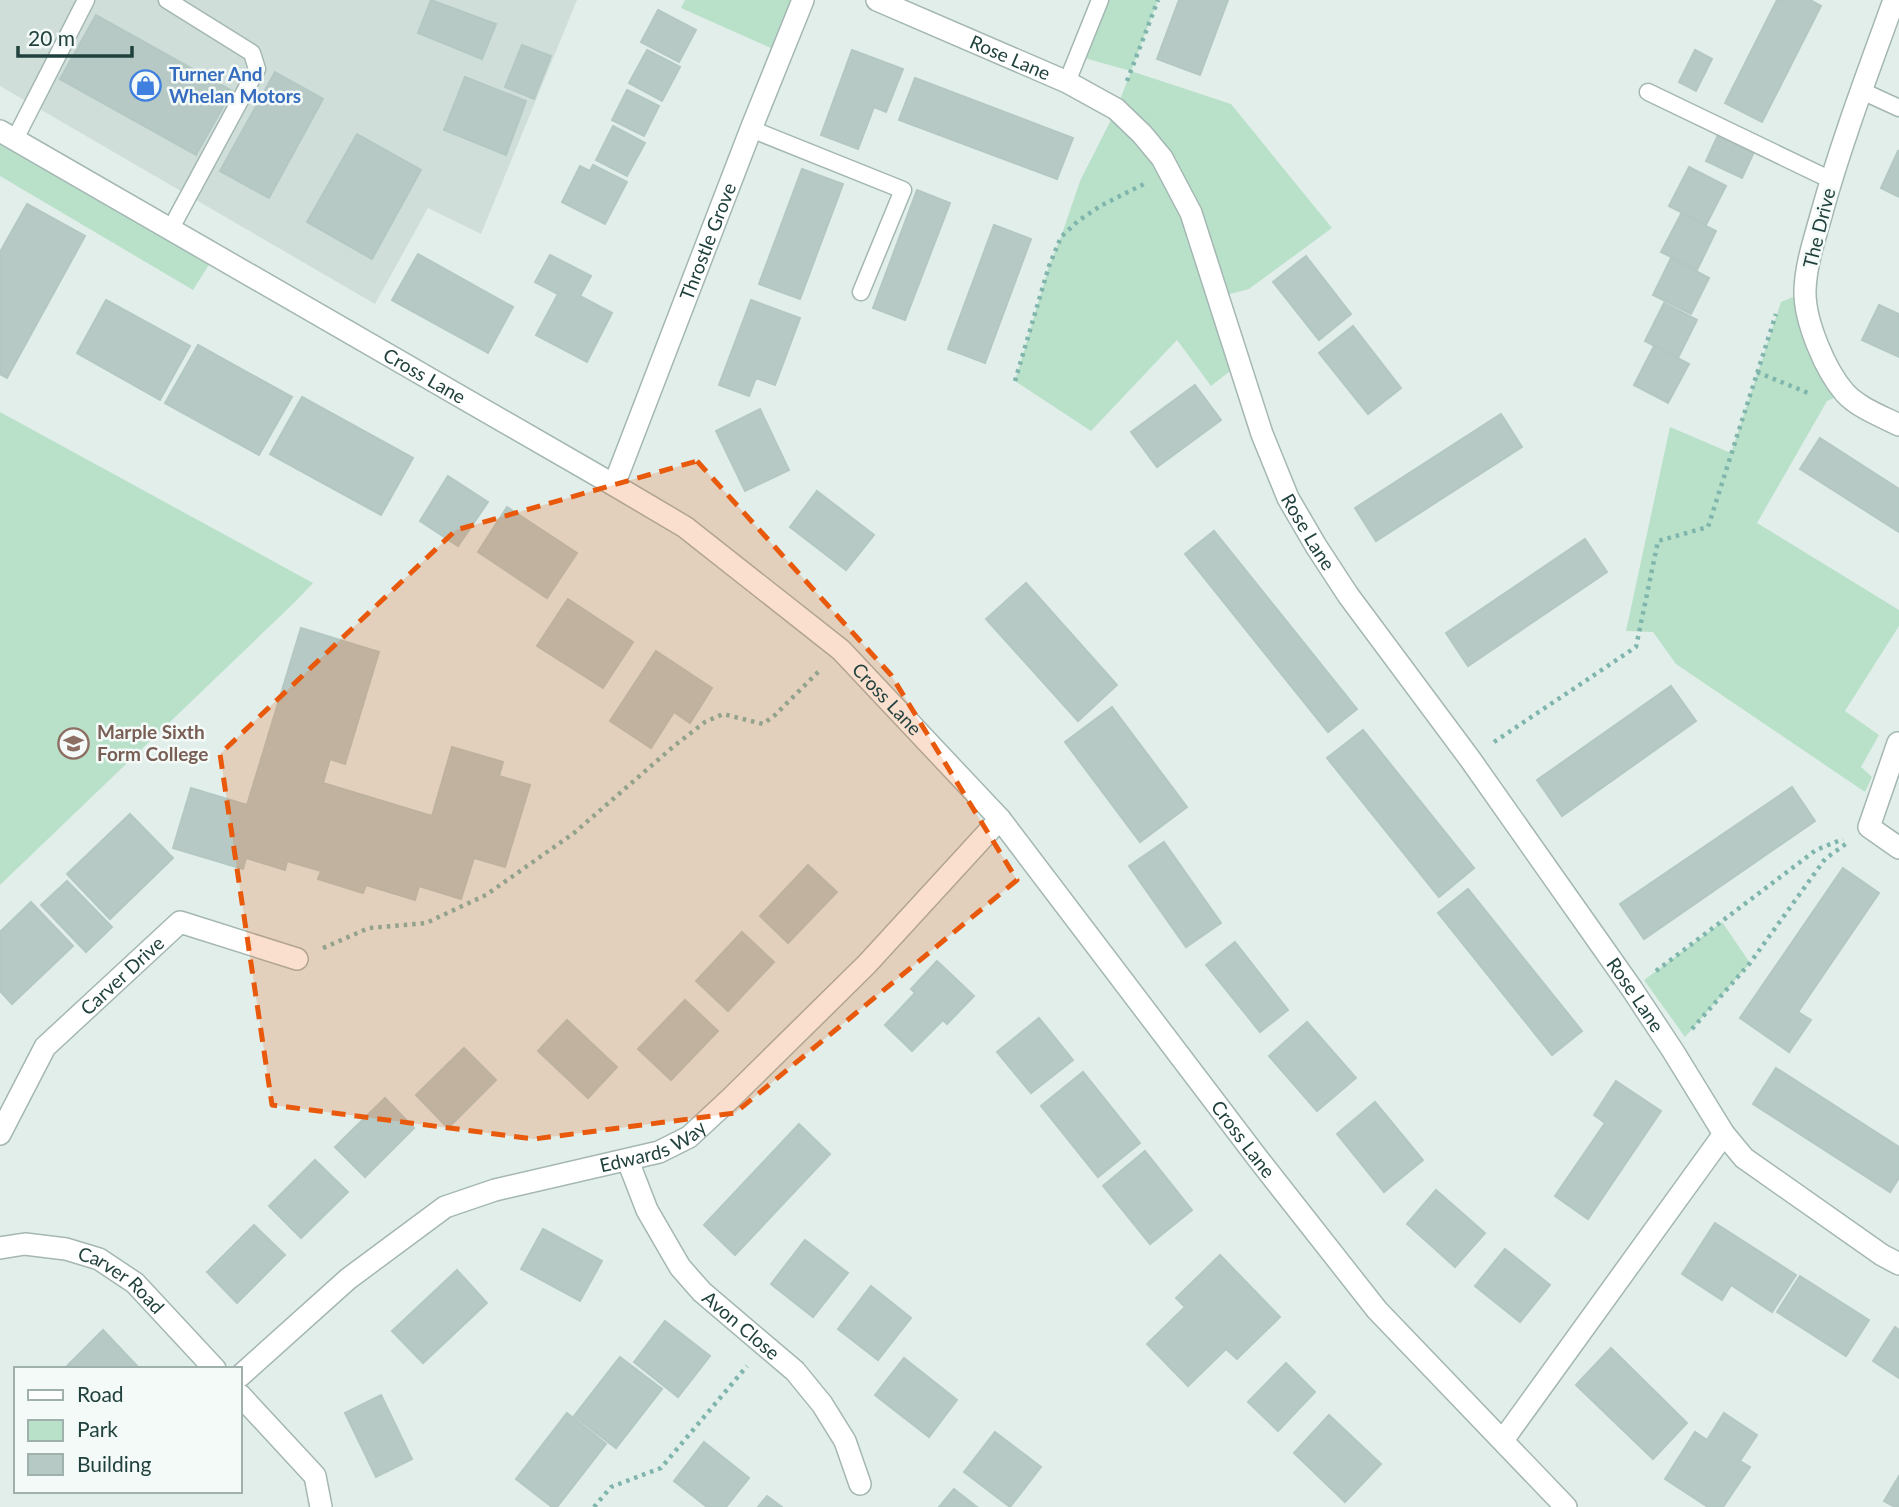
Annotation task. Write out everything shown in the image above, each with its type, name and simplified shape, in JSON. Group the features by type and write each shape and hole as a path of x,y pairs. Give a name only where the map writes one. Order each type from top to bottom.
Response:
{"street":[{"name":"Throstle Grove","path":"614,485 803,0"},
{"name":"Rose Lane","path":"877,0 1067,82 1116,110 1142,134 1162,159 1191,213 1262,434 1288,498 1348,595 1470,759 1632,989 1724,1134 1744,1158 1882,1255 1899,1264"},
{"name":"The Drive","path":"1894,0 1830,180 1807,267 1805,292 1807,311 1818,347 1845,393 1862,407 1899,425"},
{"name":"Cross Lane","path":"4,133 685,527 841,650 1000,819 1259,1160 1377,1310 1566,1507"},
{"path":"1898,743 1870,827 1899,848"},
{"name":"Edwards Way","path":"242,1374 348,1279 445,1207 495,1190 659,1153 689,1137 867,964 1000,819"},
{"name":"Carver Drive","path":"0,1134 45,1047 180,922 297,960"},
{"path":"1503,1440 1724,1134"},
{"name":"Avon Close","path":"628,1161 647,1210 680,1267 702,1292 794,1371 822,1404 845,1441 860,1484"},
{"name":"Carver Road","path":"0,1248 25,1244 66,1249 99,1259 135,1283 213,1367"},
{"path":"242,1397 315,1476 321,1507"}],"lane":[{"path":"4,133 86,0"},
{"path":"167,0 252,53 257,69 170,230"},
{"path":"1067,82 1100,0"},
{"path":"1862,91 1899,108"},
{"path":"1648,92 1830,180"},
{"path":"751,129 902,190 861,292"}],"path":[{"path":"1116,110 1158,0"},
{"path":"1015,381 1049,266 1061,237 1078,221 1102,205 1149,181 1171,174"},
{"path":"1470,759 1636,647 1658,541 1708,527 1781,302 1805,292"},
{"path":"1757,372 1827,401 1845,393"},
{"path":"297,960 369,928 426,923 486,895 574,833 705,722 723,715 763,724 841,650"},
{"path":"1632,989 1816,850 1870,827"},
{"path":"1673,1051 1750,963 1825,859 1870,827"},
{"path":"594,1507 611,1487 661,1468 764,1346"}],"highlighted area":[{"path":"697,461 891,675 1017,880 735,1113 534,1139 272,1105 220,754 456,530"}],"shaded area":[{"path":"0,0 577,0 481,234 428,208 375,304 0,86"}],"green space":[{"path":"685,0 803,0 782,53 681,8"},
{"path":"1100,0 1158,0 1131,71 1077,56"},
{"path":"1131,71 1231,104 1332,228 1249,289 1218,297 1239,364 1211,386 1177,340 1091,431 1015,381 1049,266 1080,181 1116,110"},
{"path":"0,131 215,255 193,290 0,176"},
{"path":"1805,292 1845,393 1827,401 1757,523 1899,610 1899,626 1845,711 1879,735 1861,767 1872,777 1865,792 1676,664 1653,632 1626,631 1670,427 1731,453 1781,302"},
{"name":"Marple Sixth Form College","path":"0,412 313,583 0,885"},
{"path":"1722,922 1750,963 1685,1037 1644,980"}],"building":[{"path":"431,0 496,24 482,59 418,33"},
{"path":"1179,0 1228,0 1200,75 1157,59"},
{"path":"1777,0 1810,0 1821,6 1762,122 1725,103"},
{"path":"658,10 696,30 679,62 641,42"},
{"name":"Turner And Whelan Motors","path":"96,15 232,91 196,155 60,79"},
{"path":"522,45 551,56 534,99 505,87"},
{"path":"647,50 680,67 662,101 629,83"},
{"path":"852,50 903,69 886,112 874,107 858,149 821,135"},
{"path":"1695,50 1712,59 1696,91 1679,82"},
{"path":"275,72 323,99 269,198 220,171"},
{"path":"465,77 526,101 506,155 444,130"},
{"path":"915,78 1073,138 1057,179 899,120"},
{"path":"627,90 659,106 644,136 612,120"},
{"path":"613,126 645,143 627,176 596,160"},
{"path":"357,134 421,170 372,259 307,222"},
{"path":"1718,135 1754,152 1742,178 1706,161"},
{"path":"1899,152 1899,197 1881,188"},
{"path":"593,165 627,182 605,224 562,202 580,166 590,171"},
{"path":"1689,167 1726,186 1706,225 1669,206"},
{"path":"802,169 843,184 800,299 759,284"},
{"path":"917,190 950,203 905,320 873,308"},
{"path":"27,204 85,236 7,378 0,374 0,252"},
{"path":"1681,214 1716,231 1697,270 1661,252"},
{"path":"994,225 1031,239 985,363 948,349"},
{"path":"418,254 513,307 488,353 392,300"},
{"path":"550,255 591,276 580,296 612,313 587,362 536,335 558,294 535,282"},
{"path":"1306,256 1351,314 1319,340 1273,282"},
{"path":"1671,258 1709,278 1691,314 1653,295"},
{"path":"106,300 190,346 160,400 77,353"},
{"path":"751,300 800,318 775,385 756,378 749,396 719,385"},
{"path":"1664,303 1697,320 1678,358 1645,341"},
{"path":"1879,305 1899,314 1899,357 1862,340"},
{"path":"1353,326 1401,388 1368,414 1319,353"},
{"path":"198,345 292,397 259,455 165,403"},
{"path":"1654,346 1689,364 1668,403 1634,385"},
{"path":"1195,385 1221,420 1157,467 1131,432"},
{"path":"302,397 413,458 381,515 270,454"},
{"path":"760,409 789,470 745,491 716,431"},
{"path":"1501,414 1522,447 1376,541 1355,508"},
{"path":"1820,438 1899,489 1899,532 1800,469"},
{"path":"448,476 488,502 458,546 420,521"},
{"path":"817,491 874,535 846,570 790,527"},
{"path":"507,507 577,553 547,598 478,552"},
{"path":"1214,531 1357,709 1328,732 1185,554"},
{"path":"1585,539 1607,572 1468,666 1446,633"},
{"path":"1026,583 1117,685 1078,721 986,619"},
{"path":"568,599 633,642 603,688 537,646"},
{"path":"301,628 379,652 345,764 330,759 323,783 432,816 452,747 503,762 499,776 530,785 505,867 474,858 461,899 419,886 415,900 366,885 363,893 318,879 321,871 287,861 285,870 246,858 243,869 173,848 191,788 247,805"},
{"path":"656,651 712,688 690,723 674,712 651,748 610,721"},
{"path":"1671,686 1696,721 1562,816 1537,780"},
{"path":"1112,707 1187,807 1140,842 1065,742"},
{"path":"1363,730 1474,868 1439,897 1327,758"},
{"path":"1792,787 1815,821 1644,939 1620,904"},
{"path":"130,814 173,858 110,919 67,874"},
{"path":"1164,842 1221,923 1186,947 1129,866"},
{"path":"808,865 837,892 788,943 760,916"},
{"path":"1843,868 1879,893 1798,1012 1811,1020 1789,1052 1740,1018"},
{"path":"67,881 112,927 86,952 41,905"},
{"path":"1468,889 1582,1031 1552,1055 1438,913"},
{"path":"31,902 73,946 12,1004 0,991 0,932"},
{"path":"742,932 774,962 728,1011 696,981"},
{"path":"1235,942 1288,1010 1260,1032 1206,965"},
{"path":"937,961 974,996 947,1024 943,1020 912,1051 885,1025 915,993 911,989"},
{"path":"685,1000 718,1031 671,1080 638,1049"},
{"path":"1039,1018 1073,1060 1031,1093 997,1052"},
{"path":"567,1020 617,1067 588,1098 538,1051"},
{"path":"1307,1022 1356,1078 1317,1111 1269,1056"},
{"path":"464,1048 496,1080 448,1128 416,1095"},
{"path":"1776,1068 1899,1147 1899,1178 1890,1192 1753,1104"},
{"path":"1083,1072 1140,1143 1098,1177 1041,1106"},
{"path":"1616,1081 1661,1111 1588,1219 1555,1196 1605,1123 1594,1115"},
{"path":"385,1098 414,1128 365,1177 335,1147"},
{"path":"1375,1102 1423,1160 1384,1192 1337,1134"},
{"path":"799,1124 830,1154 735,1255 704,1225"},
{"path":"1145,1151 1192,1210 1150,1244 1103,1186"},
{"path":"315,1160 348,1192 301,1238 269,1206"},
{"path":"1436,1190 1485,1233 1455,1267 1407,1224"},
{"path":"1715,1223 1796,1275 1772,1312 1731,1285 1722,1300 1682,1274"},
{"path":"254,1225 285,1255 237,1303 207,1272"},
{"path":"543,1229 602,1261 580,1301 521,1269"},
{"path":"805,1240 848,1273 813,1317 771,1284"},
{"path":"1505,1249 1550,1285 1520,1322 1475,1286"},
{"path":"1220,1255 1280,1317 1237,1359 1226,1349 1188,1386 1147,1344 1185,1307 1176,1298"},
{"path":"457,1270 487,1303 423,1363 392,1331"},
{"path":"1800,1276 1869,1320 1846,1356 1777,1312"},
{"path":"871,1286 911,1318 878,1360 838,1329"},
{"path":"665,1321 710,1356 678,1397 634,1362"},
{"path":"1895,1327 1899,1330 1899,1378 1873,1361"},
{"path":"103,1330 138,1367 66,1367"},
{"path":"1611,1348 1687,1423 1653,1459 1576,1385"},
{"path":"620,1357 662,1389 616,1448 574,1416"},
{"path":"904,1358 957,1400 929,1437 875,1395"},
{"path":"1286,1363 1315,1392 1278,1431 1248,1402"},
{"path":"381,1395 412,1459 376,1477 345,1413"},
{"path":"567,1413 606,1444 557,1507 552,1507 516,1479"},
{"path":"1724,1413 1757,1435 1740,1461 1750,1467 1723,1507 1708,1507 1665,1479 1695,1432 1707,1440"},
{"path":"1329,1415 1381,1464 1345,1502 1294,1453"},
{"path":"995,1432 1041,1467 1010,1507 964,1472"},
{"path":"704,1442 749,1478 726,1507 707,1507 674,1481"},
{"path":"1899,1476 1899,1507 1895,1507 1884,1501"},
{"path":"954,1489 977,1507 939,1507"},
{"path":"767,1496 782,1507 758,1507"}],"place":[{"name":"Turner And Whelan Motors","path":"146,85"},
{"name":"Marple Sixth Form College","path":"74,743"}]}
